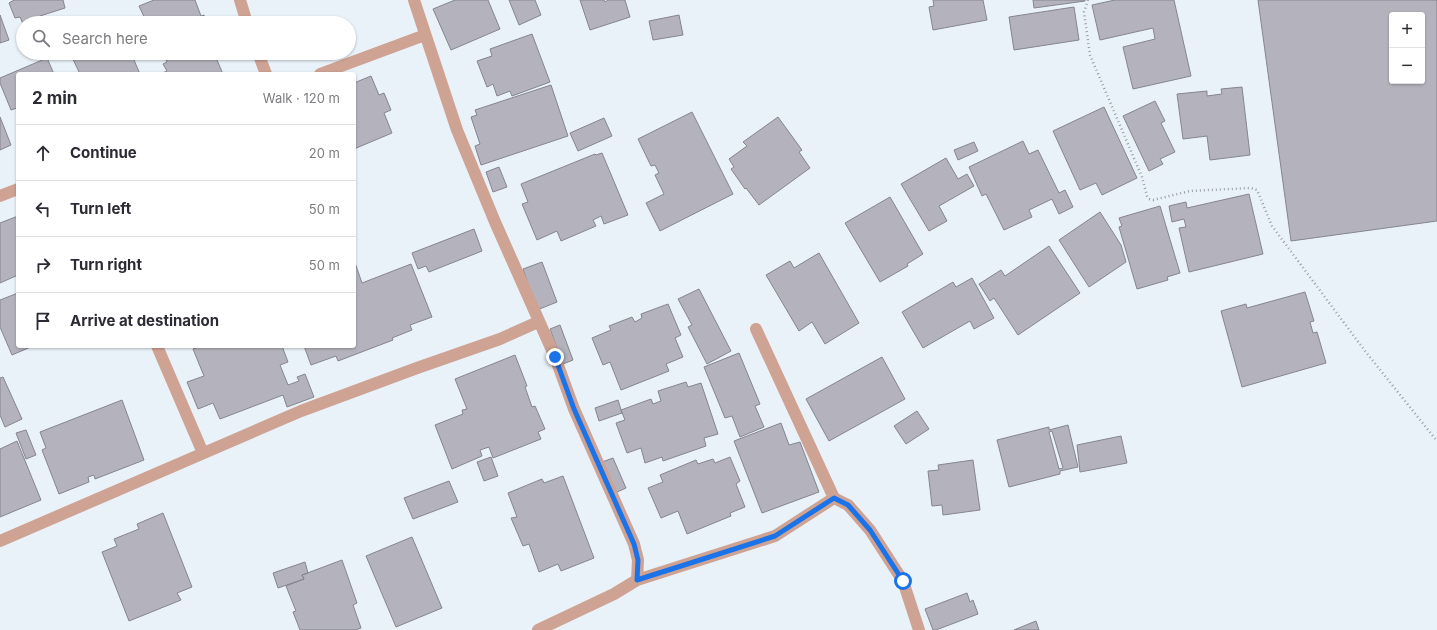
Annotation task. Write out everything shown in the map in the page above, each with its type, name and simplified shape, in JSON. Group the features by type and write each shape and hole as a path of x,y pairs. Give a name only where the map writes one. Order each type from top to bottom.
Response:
{"street":[{"path":"240,0 245,16"},
{"path":"414,0 457,130 538,322 555,357 574,409 634,544 638,560 637,580"},
{"path":"325,72 425,35"},
{"path":"261,60 265,72"},
{"path":"0,196 16,190"},
{"path":"0,541 301,411 500,339 538,322"},
{"path":"756,329 834,498 848,505 870,530 903,581 919,630"},
{"path":"158,348 203,453"},
{"path":"538,630 614,594 637,580 775,536 834,498"}],"path":[{"path":"1088,0 1084,12 1090,55 1142,177 1149,199 1153,200 1190,191 1251,188 1257,190 1272,226 1365,351 1437,441"}],"building":[{"path":"14,0 63,0 65,8 40,16 16,16 15,18 9,3"},
{"path":"154,0 195,0 201,16 144,16 139,6"},
{"path":"455,0 488,0 500,29 451,50 433,9"},
{"path":"509,0 535,0 541,15 519,25"},
{"path":"580,0 604,0 605,2 608,0 625,0 630,17 590,30"},
{"path":"933,0 983,0 987,20 933,30 929,7 934,6"},
{"path":"1033,0 1085,0 1085,1 1034,8"},
{"path":"1115,0 1174,0 1191,76 1133,89 1123,47 1155,39 1153,28 1100,40 1092,5"},
{"path":"1258,0 1437,0 1437,221 1291,241"},
{"path":"1074,7 1079,40 1014,50 1009,17"},
{"path":"0,15 9,40 0,43"},
{"path":"679,15 683,35 653,40 649,21"},
{"path":"532,34 550,82 512,96 510,91 497,96 493,84 487,87 477,61 492,56 490,49"},
{"path":"42,60 48,60 53,72 16,72 16,108 11,110 0,83 0,78"},
{"path":"73,60 134,60 139,72 79,72"},
{"path":"166,60 217,60 222,72 165,72 167,71 163,64 167,62"},
{"path":"371,76 379,95 384,93 391,110 384,113 392,133 356,148 356,82"},
{"path":"551,85 568,136 481,165 475,146 480,144 471,117 477,115 475,110"},
{"path":"1242,87 1250,155 1210,160 1207,136 1183,139 1177,94 1207,91 1207,96 1222,94 1221,89"},
{"path":"1155,101 1165,121 1161,123 1175,152 1160,159 1163,164 1149,171 1123,116"},
{"path":"1104,107 1137,178 1102,195 1096,183 1080,190 1053,131"},
{"path":"692,112 733,194 660,231 646,203 664,194 655,175 659,173 655,165 651,166 638,139"},
{"path":"0,117 11,145 0,150"},
{"path":"778,117 802,150 799,152 810,168 759,205 746,188 745,189 731,169 734,167 729,159 747,146 743,142"},
{"path":"604,118 612,136 578,151 570,133"},
{"path":"1023,141 1029,154 1038,150 1059,193 1065,190 1073,207 1059,214 1052,199 1029,210 1032,217 1004,230 986,194 982,196 969,167"},
{"path":"974,142 978,151 958,160 954,150"},
{"path":"602,153 628,215 604,224 601,216 593,220 596,226 561,241 557,231 537,240 522,204 528,202 521,184 595,154"},
{"path":"946,158 958,179 967,174 974,186 939,206 947,221 929,231 901,184"},
{"path":"499,167 507,187 493,192 486,172"},
{"path":"1249,194 1263,254 1189,272 1179,228 1186,227 1184,219 1172,222 1169,206 1186,202 1187,208"},
{"path":"890,197 923,254 907,264 908,266 880,282 845,223"},
{"path":"1160,206 1180,273 1167,277 1168,280 1137,289 1119,227 1122,226 1119,218"},
{"path":"1100,212 1121,245 1126,262 1089,287 1059,240"},
{"path":"16,217 16,276 0,283 0,223"},
{"path":"474,229 482,251 429,272 426,266 418,269 412,253"},
{"path":"1049,246 1080,293 1018,335 994,298 990,301 979,284 1001,270 1005,276"},
{"path":"819,253 859,323 825,344 812,322 799,331 766,275 790,261 794,268"},
{"path":"542,262 557,302 537,310 523,269"},
{"path":"411,264 432,317 410,325 412,330 392,338 393,340 338,361 336,356 311,365 305,348 356,348 356,266 362,283"},
{"path":"972,278 994,318 974,329 970,321 923,348 902,312 953,282 956,287"},
{"path":"699,289 731,351 707,364 688,327 692,325 678,299"},
{"path":"1305,292 1314,321 1310,322 1313,333 1317,332 1326,363 1242,387 1221,311 1246,304 1247,308"},
{"path":"16,294 16,348 28,348 12,355 0,327 0,300"},
{"path":"668,304 681,335 675,338 683,357 666,364 669,371 621,390 610,362 603,365 592,338 611,330 609,326 632,317 635,322 642,318 641,314"},
{"path":"560,325 573,360 563,364 550,329"},
{"path":"283,348 288,362 280,365 288,385 299,381 297,377 305,374 314,397 287,407 283,395 220,419 213,403 198,409 187,382 204,376 193,349"},
{"path":"739,353 760,404 755,406 764,427 740,437 732,416 725,418 704,367"},
{"path":"515,355 527,386 525,387 532,407 535,406 545,429 538,432 541,439 493,458 489,447 480,450 482,456 452,469 435,425 463,414 462,410 467,409 455,379"},
{"path":"882,357 905,399 829,441 806,399"},
{"path":"3,377 22,419 5,427 0,415 0,378"},
{"path":"686,382 688,387 701,383 718,434 704,438 706,446 663,461 662,457 645,463 641,448 627,453 616,423 625,420 621,410 651,399 653,404 661,401 658,391"},
{"path":"122,400 144,460 95,479 94,475 88,477 89,482 59,494 42,450 46,448 40,432"},
{"path":"618,400 622,413 599,421 595,408"},
{"path":"917,411 929,429 906,444 894,426"},
{"path":"781,423 789,445 800,442 819,492 762,513 734,441"},
{"path":"1068,425 1078,467 1060,471 1060,474 1009,487 997,440 1049,427 1049,430","holes":["1052,431 1063,468 1059,469 1049,432"]},
{"path":"26,430 36,455 26,459 16,433"},
{"path":"1121,436 1127,463 1080,472 1077,445"},
{"path":"17,441 41,500 0,517 0,449"},
{"path":"491,457 498,476 484,481 477,462"},
{"path":"730,457 740,481 736,484 745,507 730,513 731,516 687,534 678,511 661,518 648,488 663,482 660,475 696,460 698,464 713,459 715,463"},
{"path":"613,458 626,488 615,493 602,462"},
{"path":"973,460 980,510 943,515 942,505 932,506 928,471 939,470 938,465"},
{"path":"563,476 594,558 561,571 558,564 539,572 529,544 523,546 511,518 517,517 508,493 542,479 544,483"},
{"path":"449,481 458,502 413,519 404,498"},
{"path":"163,513 192,587 177,593 181,600 129,621 102,552 117,546 114,539 139,529 137,524"},
{"path":"412,537 442,608 396,627 366,556"},
{"path":"342,560 357,603 353,605 361,628 356,630 300,630 293,612 296,611 286,586 304,579 302,575"},
{"path":"305,562 308,573 302,575 304,579 278,588 273,573"},
{"path":"967,593 970,602 973,600 978,614 933,630 925,609"},
{"path":"1036,621 1039,630 1014,630"}],"route":[{"path":"555,357 574,409 634,544 638,560 637,580 775,536 834,498 848,505 870,530 903,581"}]}
